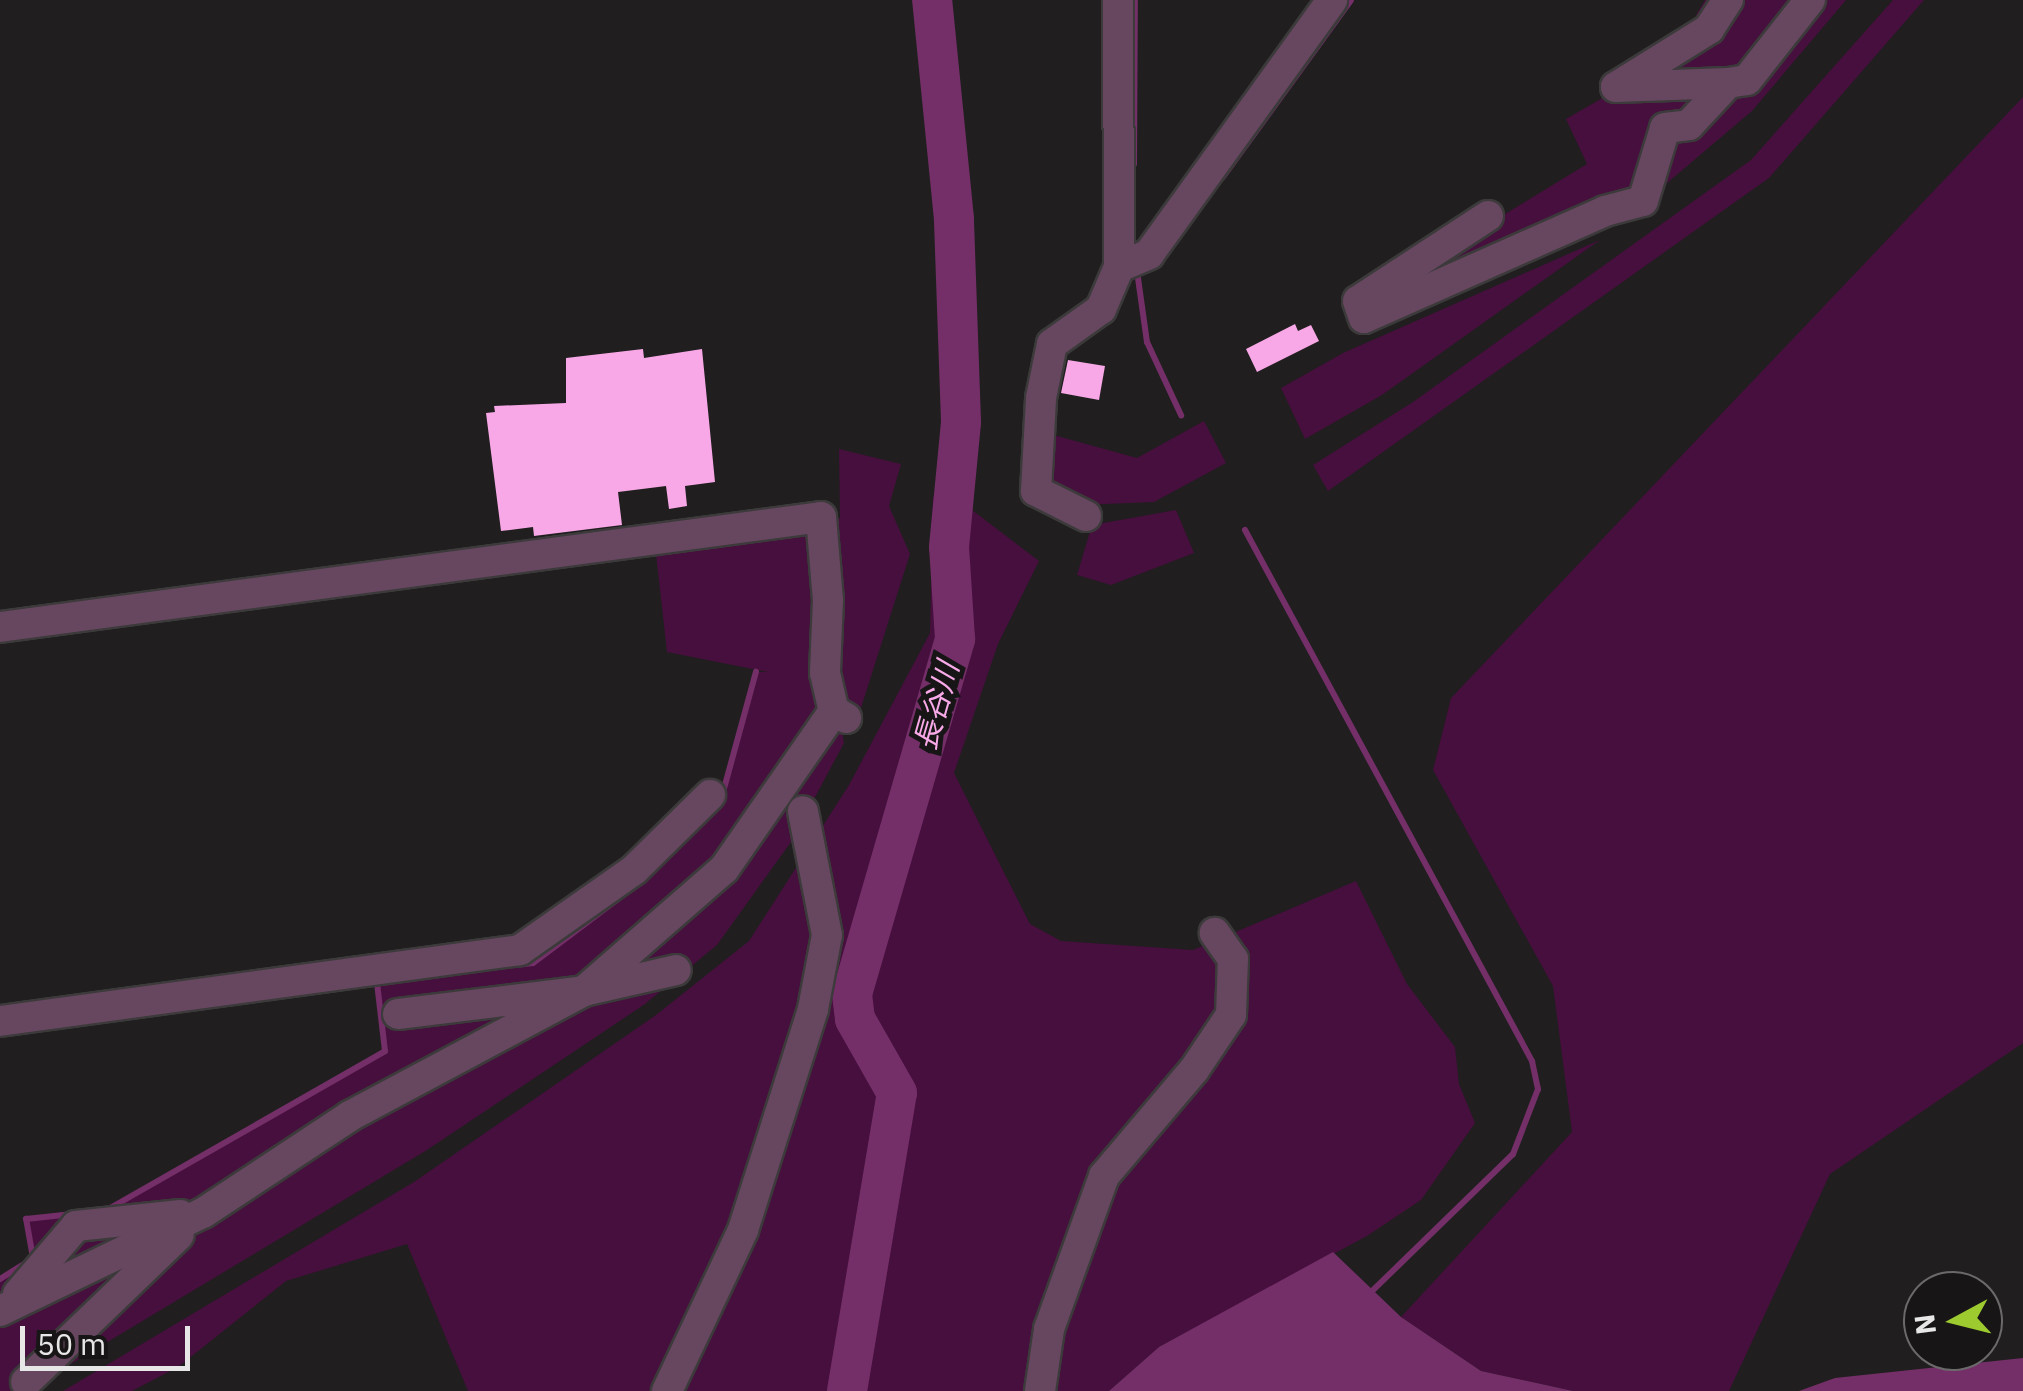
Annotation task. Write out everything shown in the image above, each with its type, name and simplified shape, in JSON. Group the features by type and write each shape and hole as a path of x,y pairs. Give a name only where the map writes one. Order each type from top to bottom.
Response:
{"street":[{"path":"1086,516 1036,491 1041,398 1052,344 1101,309 1120,266 1118,0"},
{"path":"1120,266 1149,254 1332,0"},
{"path":"1728,0 1708,29 1616,88 1746,80 1810,0"},
{"path":"1488,216 1358,301 1364,318 1605,211 1643,201 1665,128 1689,125 1728,83"},
{"path":"0,626 821,516 828,600 825,673 840,715 724,868 584,991 350,1116 202,1213 5,1308"},
{"path":"0,1021 520,950 634,870 710,795"},
{"path":"668,1391 743,1230 813,1009 827,935 804,811"},
{"path":"1040,1391 1049,1328 1104,1176 1194,1070 1231,1014 1233,959 1215,932"},
{"path":"398,1014 584,991 676,970"},
{"path":"5,1308 76,1226 202,1213"},
{"path":"26,1382 202,1213"}],"shaded area":[{"path":"1705,0 1846,0 1752,111 1647,200 1572,209 1354,306 1587,164 1566,119 1705,39 1696,15"},
{"path":"1893,0 1924,0 1769,178 1328,491 1313,465 1413,402 1751,160"},
{"path":"2023,97 2023,1043 1830,1174 1729,1391 1573,1391 1481,1371 1401,1317 1572,1132 1553,986 1433,770 1451,698"},
{"path":"1600,240 1382,395 1305,439 1281,388 1343,353"},
{"path":"1204,421 1226,463 1154,502 1081,505 1043,481 1050,434 1137,458"},
{"path":"839,449 901,464 889,506 910,554 859,714 836,699 844,743 791,842 717,945 645,1004 427,1150 26,1391 0,1391 0,1279 33,1258 26,1219 105,1211 384,1051 377,983 533,963 642,881 721,797 756,672 768,672 667,652 656,554 796,536 840,518"},
{"path":"951,494 1039,561 998,644 954,773 1030,924 1061,941 1193,950 1356,881 1407,984 1455,1047 1459,1084 1475,1123 1421,1200 1367,1236 1159,1347 1109,1391 468,1391 407,1244 286,1281 178,1367 132,1391 63,1391 414,1182 656,1015 749,941 849,785 930,633 933,497"},
{"path":"1176,510 1194,553 1111,585 1077,575 1092,525"},
{"path":"1333,1252 1401,1317 1481,1371 1573,1391 1109,1391 1159,1347"},
{"path":"2023,1358 2023,1391 1799,1391 1835,1378 1903,1371 2003,1371 2003,1360"}],"building":[{"path":"1295,324 1298,331 1311,325 1319,341 1257,372 1246,349"},
{"path":"643,349 644,358 702,349 715,482 685,486 687,506 669,509 666,486 618,492 622,525 534,536 533,527 501,531 486,413 495,412 494,406 566,403 566,358"},
{"path":"1068,360 1105,366 1099,400 1061,393"}],"waterway":[{"name":"長谷川","path":"847,1391 897,1093 855,1019 852,994 955,639 949,547 961,422 954,219 932,0"},
{"path":"1134,164 1135,0"},
{"path":"1223,177 1351,0"},
{"path":"1137,271 1147,342 1181,415"},
{"path":"1245,530 1532,1061 1538,1089 1513,1154 1369,1294"},
{"path":"722,796 756,672"},
{"path":"516,965 533,963 617,900"},
{"path":"105,1211 385,1051 377,983 385,982"},
{"path":"0,1279 33,1258 26,1219 73,1214"}]}
